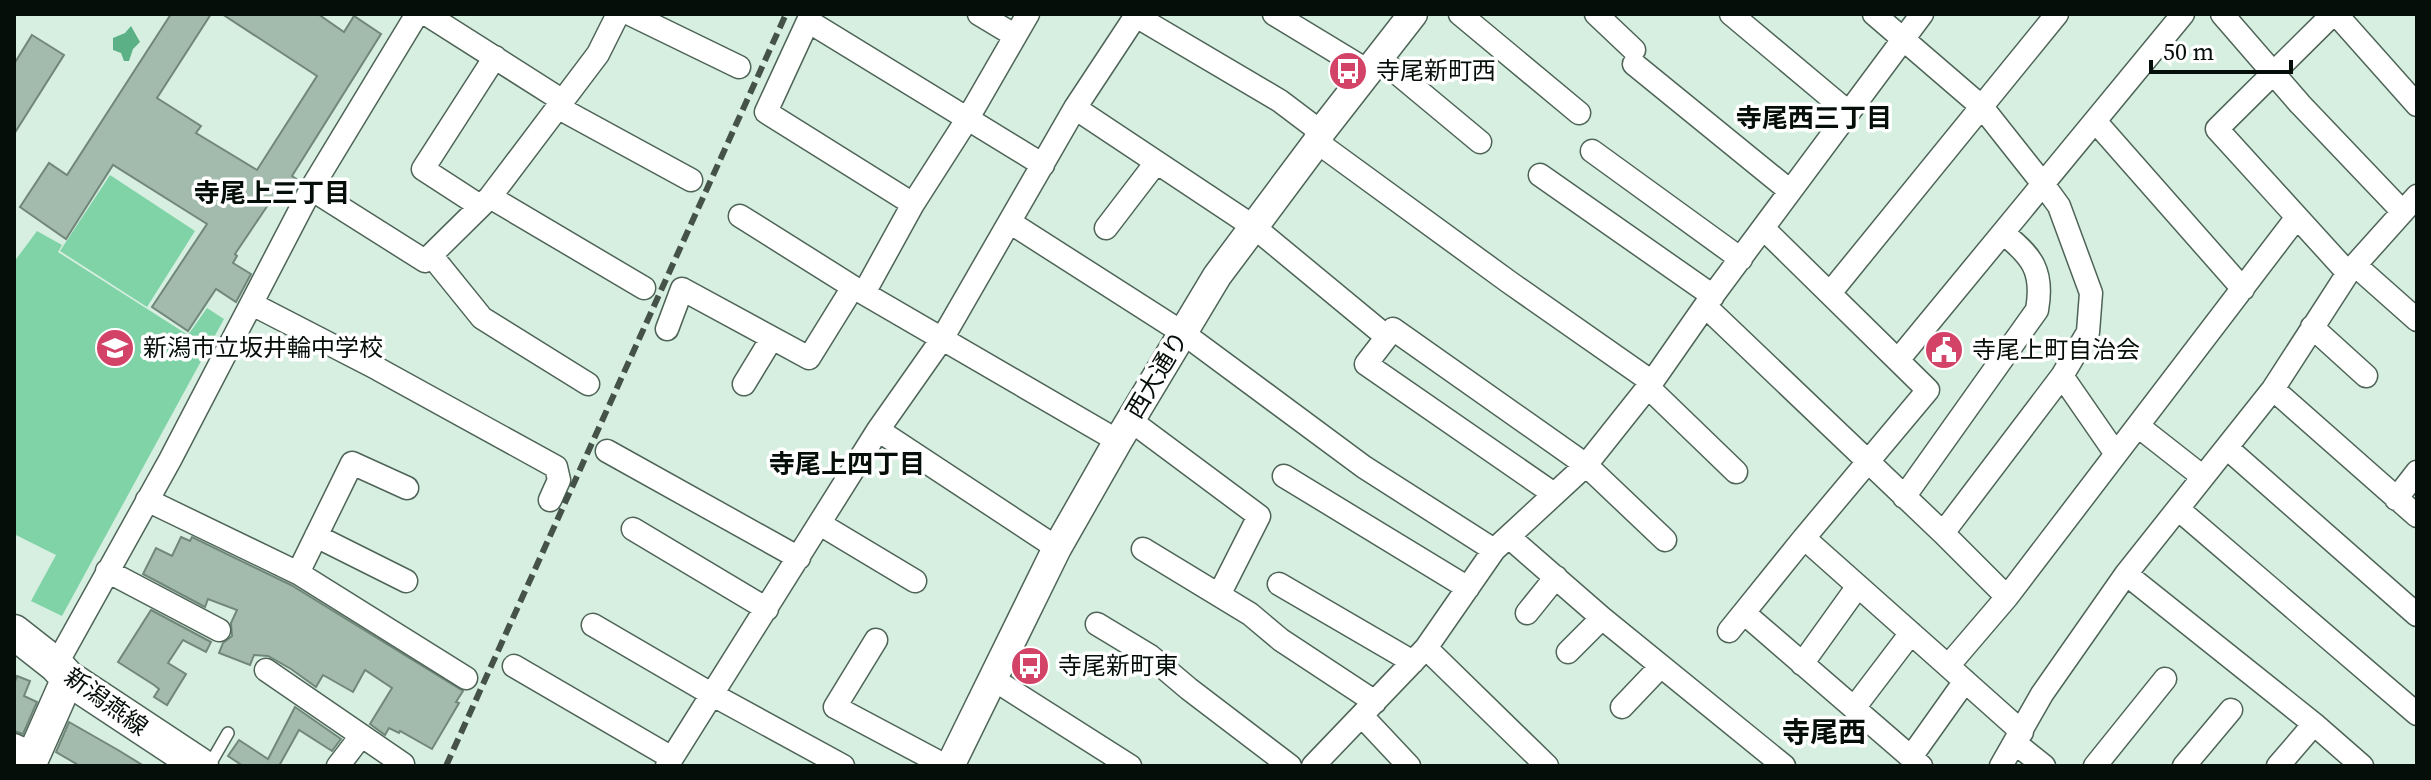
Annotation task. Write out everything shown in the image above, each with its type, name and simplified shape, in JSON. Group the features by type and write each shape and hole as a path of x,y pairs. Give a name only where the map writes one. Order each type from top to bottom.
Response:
{"main road":[{"name":"新潟燕線","path":"14,632 62,671 201,766"},
{"path":"26,755 62,671"}],"street":[{"path":"311,189 425,261 485,202 561,105 598,54 618,14"},
{"path":"630,14 739,67"},
{"path":"979,14 1014,35"},
{"path":"667,329 682,289 809,358 858,290 968,118 1028,14"},
{"path":"1274,14 1374,64 1480,142"},
{"name":"西大通り","path":"948,766 1057,548 1217,276 1413,14"},
{"path":"1460,14 1579,113"},
{"path":"1596,14 1634,57 1790,191"},
{"path":"1731,14 1848,112"},
{"path":"1874,14 1982,107 2043,184 2059,206 2091,293 2088,332 2062,376 1943,533"},
{"path":"1313,766 1420,655 1502,544 1586,465 1650,384 1922,14"},
{"path":"1830,293 2057,14"},
{"path":"1898,360 2183,14"},
{"path":"2001,766 2042,694 2126,574 2273,389 2351,269 2409,204 2300,104 2222,14"},
{"path":"2417,105 2334,14 2217,129 2297,217 2351,269 2417,320"},
{"path":"514,666 669,762 878,430 942,339 1075,108 1136,15 1280,101 1319,137 1509,282 1650,384 1736,472"},
{"path":"62,671 107,571 311,189 415,16 495,57 561,105 691,180"},
{"path":"913,204 766,112 808,21 1043,165"},
{"path":"495,57 423,169 644,288"},
{"path":"1075,108 1254,227 1387,337"},
{"path":"2095,121 2243,289"},
{"path":"1592,151 1741,259"},
{"path":"1106,228 1155,164"},
{"path":"1540,175 1709,301 1867,463 2007,597"},
{"path":"740,216 942,339 1124,430 1259,516 1219,595"},
{"path":"1744,613 1916,762 1956,673 2007,597 2297,217"},
{"path":"1011,223 1183,333 1364,467 1556,577 1784,766"},
{"path":"1729,631 1928,390 1764,229"},
{"path":"1904,497 2037,310 2041,291 2032,262 2028,253 2003,233"},
{"path":"431,255 482,318 588,384"},
{"path":"252,304 556,467 559,480 550,500"},
{"path":"2312,327 2366,376"},
{"path":"1554,494 1366,364 1393,329 1586,465 1665,540"},
{"path":"744,384 772,338"},
{"path":"2062,376 2116,454"},
{"path":"2273,389 2417,516"},
{"path":"2138,426 2203,477"},
{"path":"878,430 1057,548"},
{"path":"2227,448 2417,615"},
{"path":"607,451 799,558"},
{"path":"298,573 352,463 407,488"},
{"path":"2396,499 2417,472"},
{"path":"1284,476 1468,588"},
{"path":"147,500 298,573 466,678"},
{"path":"2178,509 2417,714"},
{"path":"820,524 915,581"},
{"path":"633,529 767,609"},
{"path":"316,536 406,581"},
{"path":"1804,538 1956,673 2044,766"},
{"path":"1143,549 1250,614 1368,709 1409,766"},
{"path":"107,571 219,630"},
{"path":"2126,574 2362,766"},
{"path":"1527,613 1556,577"},
{"path":"1279,584 1420,655 1547,766"},
{"path":"1802,664 1858,586"},
{"path":"1568,652 1602,618"},
{"path":"1097,624 1150,656 1290,766"},
{"path":"593,625 843,766"},
{"path":"1854,708 1911,633"},
{"path":"876,640 835,707 948,766"},
{"path":"1622,707 1661,666"},
{"path":"266,670 403,764"},
{"path":"993,679 1130,766"},
{"path":"2095,766 2165,679"},
{"path":"2184,766 2231,710"},
{"path":"2278,766 2314,724"},
{"path":"338,766 361,736"}],"lane":[{"path":"209,766 228,733"}],"shaded area":[{"path":"131,26 140,42 133,49 129,61 124,61 121,53 113,50 113,38 125,33"},
{"path":"110,175 195,231 147,307 60,251"},
{"path":"37,231 62,245 58,252 188,335 207,308 224,319 62,616 31,601 56,555 14,534 14,262"}],"building":[{"path":"171,14 211,14 157,98 201,126 196,133 257,170 317,76 222,14 318,14 344,32 354,16 381,34 292,176 298,180 288,196 278,190 235,254 233,263 251,274 236,302 216,289 188,331 152,307 207,224 113,165 66,239 20,207 49,163 67,175"},
{"path":"32,35 64,55 14,134 14,64"},
{"path":"181,537 190,541 192,537 291,585 463,691 432,749 400,731 389,728 385,735 370,724 392,688 365,670 353,692 323,675 316,687 268,656 254,655 250,665 219,653 223,643 232,636 231,623 237,610 208,599 205,607 143,574 156,548 172,556"},
{"path":"151,610 211,642 206,652 183,640 168,663 186,674 167,705 154,697 159,689 118,662"},
{"path":"17,676 30,681 24,696 37,702 23,734 14,731 14,684"},
{"path":"295,707 341,739 332,751 299,730 279,766 243,766 228,756 239,740 268,759"},
{"path":"69,722 144,766 80,766 56,752"}],"railway":[{"path":"446,766 786,14"}],"place":[{"name":"寺尾新町西","path":"1348,71"},
{"name":"新潟市立坂井輪中学校","path":"115,348"},
{"name":"寺尾上町自治会","path":"1944,350"},
{"name":"寺尾新町東","path":"1030,666"}],"district":[{"name":"寺尾西三丁目","path":"1814,118"},
{"name":"寺尾上三丁目","path":"272,193"},
{"name":"寺尾上四丁目","path":"847,464"},
{"name":"寺尾西","path":"1824,732"}]}
